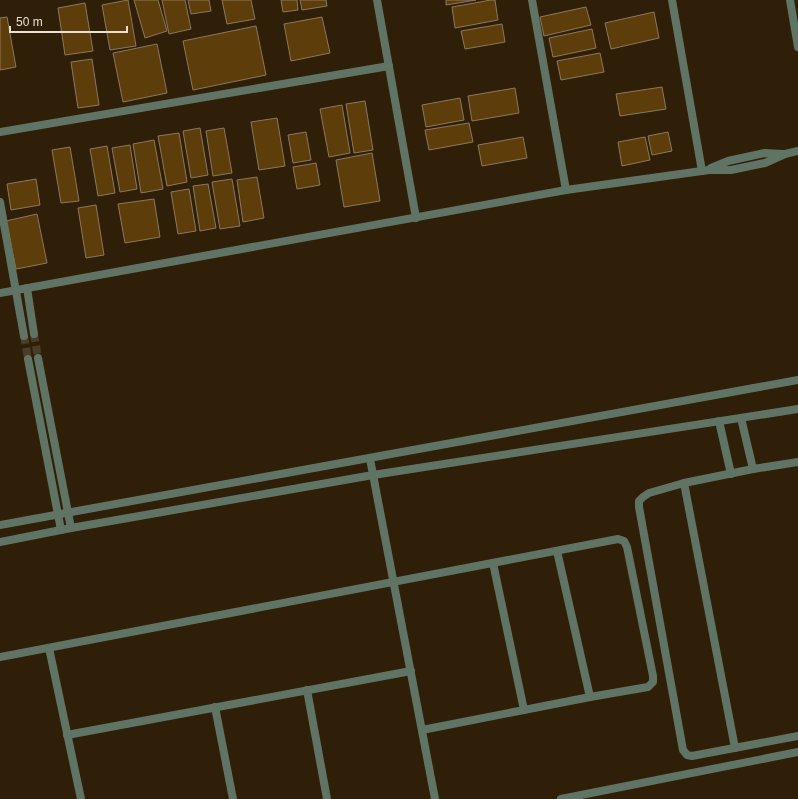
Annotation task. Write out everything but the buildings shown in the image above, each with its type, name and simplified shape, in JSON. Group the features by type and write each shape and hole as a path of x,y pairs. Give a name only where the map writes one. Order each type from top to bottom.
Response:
{"street":[{"path":"377,0 416,218"},
{"path":"532,0 566,190"},
{"path":"672,0 705,170"},
{"path":"790,0 798,47"},
{"path":"0,132 389,66"},
{"path":"0,293 566,190 705,170 731,170 764,163 785,154 798,151"},
{"path":"0,202 24,336"},
{"path":"27,288 34,334"},
{"path":"38,358 71,528"},
{"path":"28,359 61,530"},
{"path":"0,525 370,459 798,380"},
{"path":"0,542 71,528 373,475 798,409"},
{"path":"741,418 753,469"},
{"path":"719,421 731,474"},
{"path":"370,459 435,799"},
{"path":"798,462 753,469 684,483 649,493 639,501 683,750 686,755 692,756 798,736"},
{"path":"684,483 735,748"},
{"path":"0,657 618,539 624,541 627,546 653,676 653,682 648,687 422,730"},
{"path":"557,551 590,697"},
{"path":"493,563 524,710"},
{"path":"49,648 81,799"},
{"path":"67,735 411,671"},
{"path":"307,690 327,799"},
{"path":"215,707 233,799"},
{"path":"561,799 798,752"}],"tunnel":[{"path":"34,334 38,358"},
{"path":"24,336 28,359"}]}
